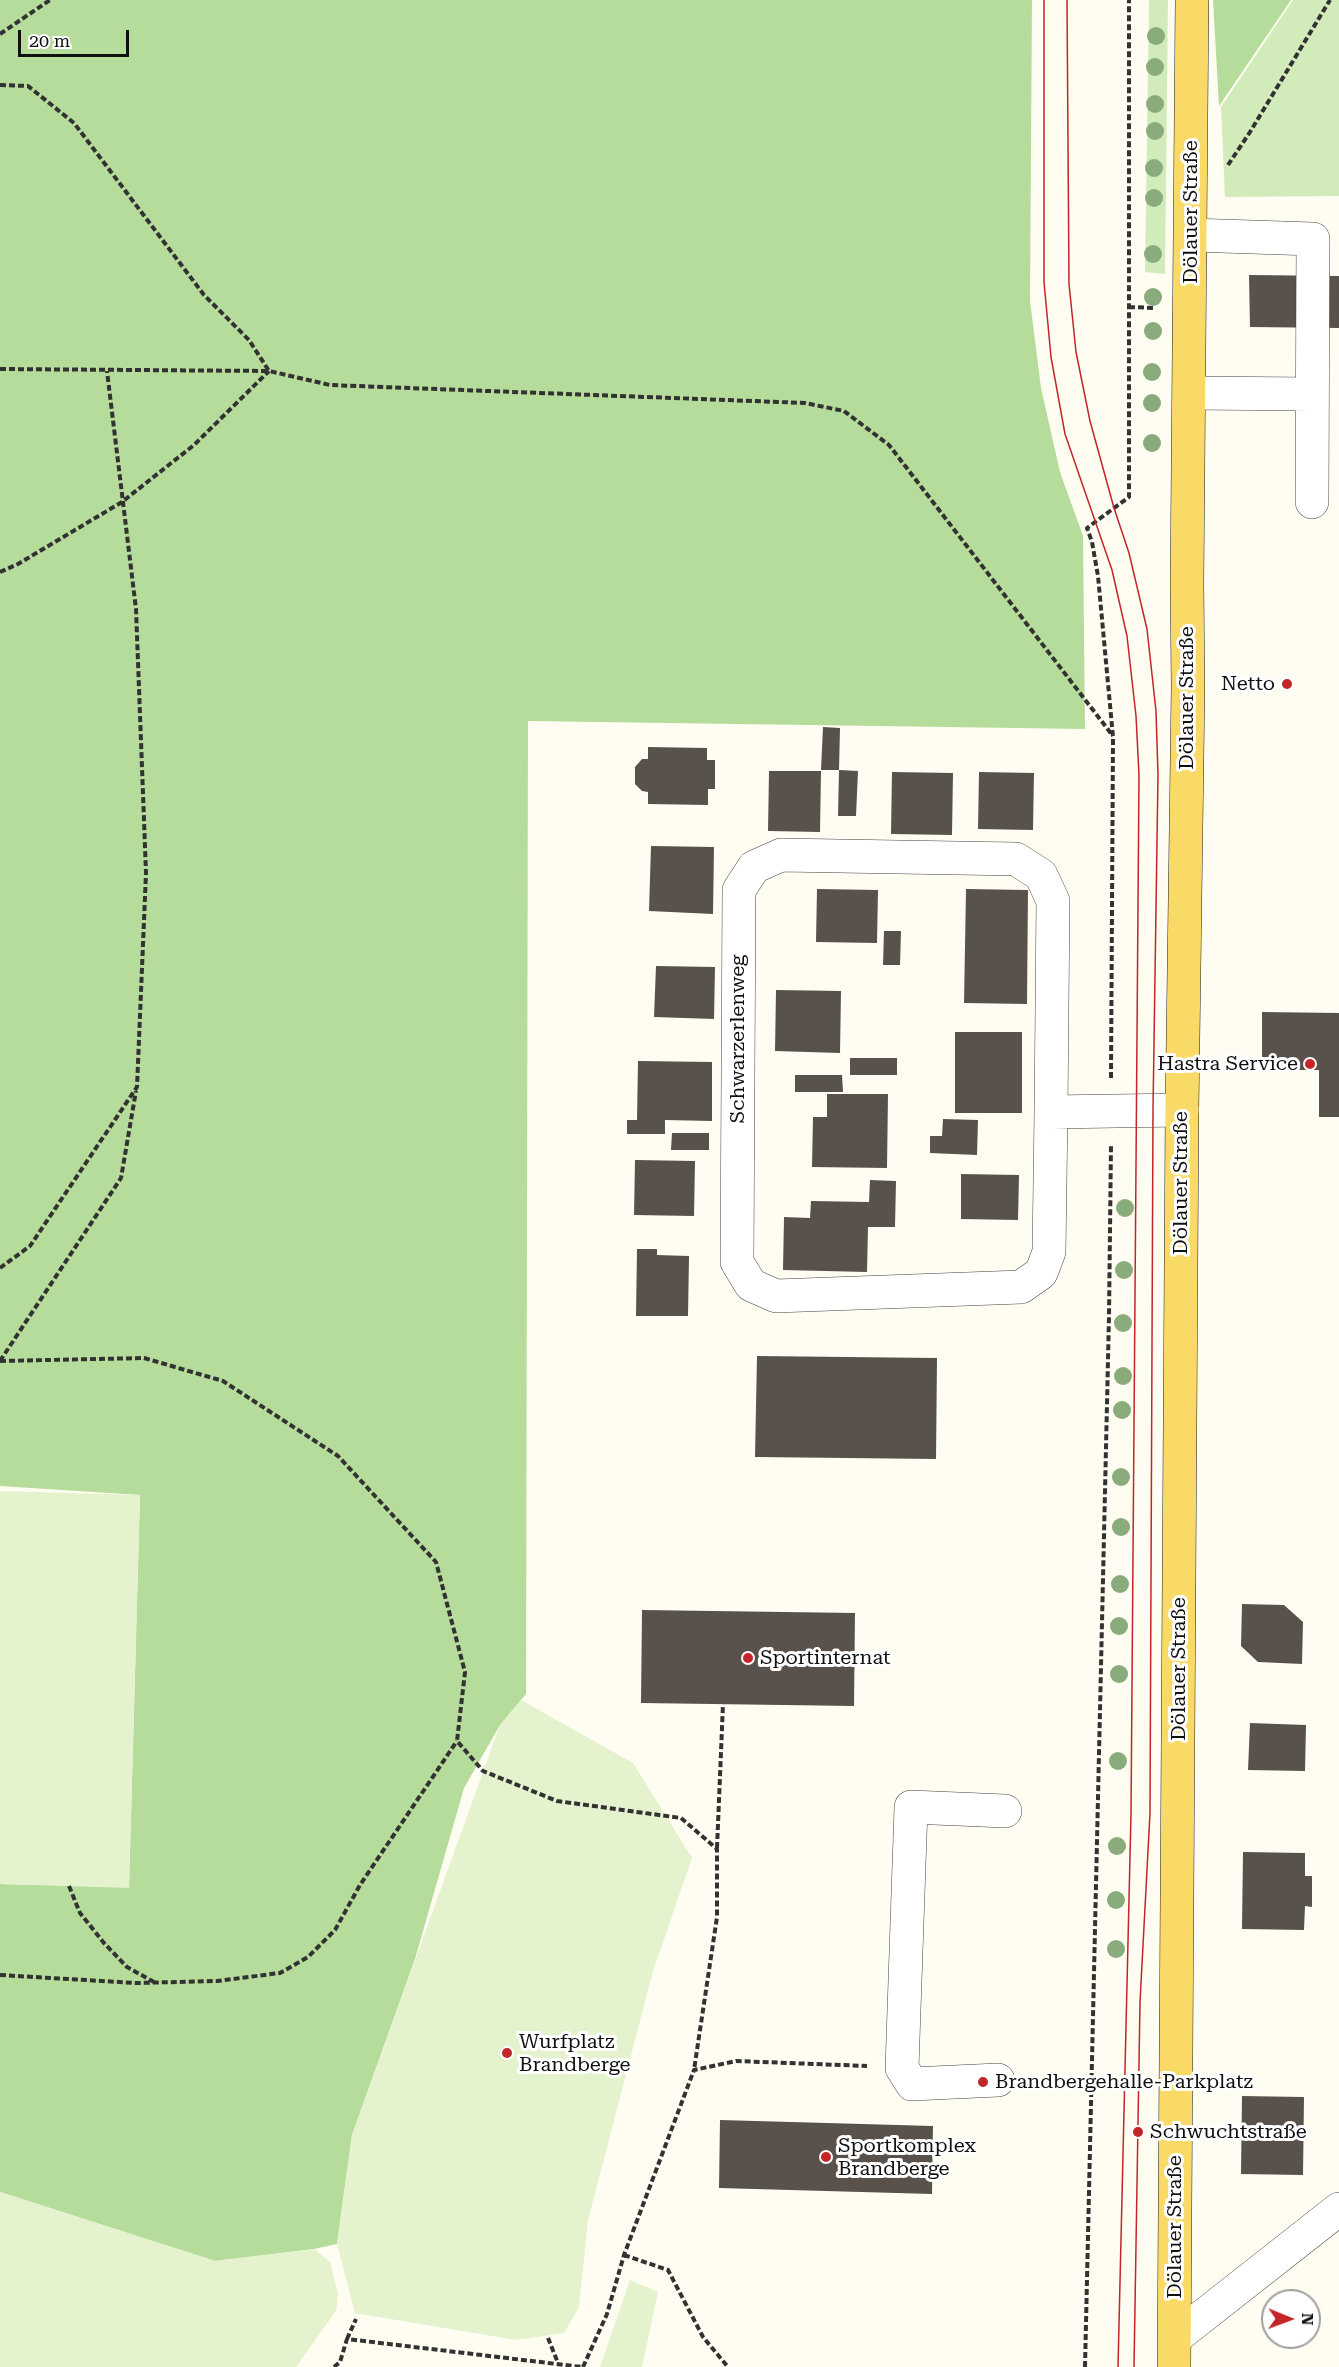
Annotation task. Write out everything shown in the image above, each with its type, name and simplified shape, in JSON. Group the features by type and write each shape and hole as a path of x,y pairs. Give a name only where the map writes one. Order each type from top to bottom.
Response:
{"main road":[{"name":"Dölauer Straße","path":"1174,2352 1192,0"}],"street":[{"path":"1191,235 1313,239 1312,502"},
{"path":"1190,393 1311,394"},
{"name":"Schwarzerlenweg","path":"781,855 1016,859 1041,875 1053,901 1051,1112 1049,1252 1041,1273 1021,1287 776,1296 751,1285 737,1262 737,1238 740,890 754,867 781,855"},
{"path":"1051,1112 1182,1110"},
{"path":"998,2080 912,2084 902,2068 911,1807 1005,1811"},
{"path":"1174,2352 1339,2209"}],"path":[{"path":"0,34 50,0"},
{"path":"1085,2367 1109,1316 1113,736 1098,576 1087,528 1129,497 1129,0"},
{"path":"1191,166 1228,165 1330,0"},
{"path":"0,85 28,86 74,123 204,295 249,339 269,371"},
{"path":"0,369 269,371 330,385 805,403 844,411 889,445 1113,736"},
{"path":"0,1975 155,1983 217,1982 280,1973 308,1957 335,1930 360,1885 457,1741 465,1672 436,1562 338,1456 223,1381 144,1358 0,1361 121,1178 137,1087 146,873 136,609 107,370"},
{"path":"0,572 18,564 123,502 194,445 269,371"},
{"path":"0,1268 30,1246 137,1087"},
{"path":"347,2339 583,2367 607,2314 624,2254 694,2070 717,1917 717,1849 723,1704"},
{"path":"457,1741 483,1771 557,1801 681,1818 717,1849"},
{"path":"69,1886 80,1913 104,1943 127,1967 155,1983"},
{"path":"694,2070 736,2061 902,2068"},
{"path":"624,2254 668,2270 703,2337 728,2367"},
{"path":"334,2367 339,2362 356,2319"},
{"path":"548,2338 559,2364"}],"green space":[{"path":"0,0 1032,0 1030,301 1041,388 1060,472 1083,536 1085,729 528,721 526,1694 500,1725 464,1788 415,1959 352,2135 337,2244 215,2261 0,2192 0,1884 129,1887 140,1495 0,1486"},
{"path":"1149,0 1168,0 1165,274 1145,272"},
{"path":"1213,0 1291,0 1219,106"},
{"path":"1293,0 1339,0 1339,196 1225,197 1221,107"},
{"path":"0,1491 140,1495 129,1888 0,1884"},
{"name":"Wurfplatz Brandberge","path":"521,1700 633,1763 692,1858 653,1971 588,2220 579,2307 564,2333 516,2340 355,2313 337,2244 352,2135 500,1725"},
{"path":"0,2192 215,2261 314,2249 330,2262 338,2294 336,2311 296,2367 0,2367"},
{"path":"630,2280 658,2292 642,2367 600,2367"}],"building":[{"path":"1249,275 1339,276 1339,328 1250,327"},
{"path":"823,727 840,728 839,770 821,770"},
{"path":"648,747 707,748 707,760 715,760 715,789 708,789 708,805 648,804 648,792 642,791 635,784 635,767 642,759 648,759"},
{"path":"839,770 858,771 856,816 838,816"},
{"path":"769,771 821,771 820,832 768,831"},
{"path":"892,772 953,773 952,835 891,834"},
{"path":"979,772 1034,773 1033,830 978,829"},
{"path":"651,846 714,847 713,914 649,911"},
{"path":"817,889 878,890 877,943 816,942"},
{"path":"966,889 1028,890 1027,1004 964,1003"},
{"path":"884,931 901,931 900,965 883,965"},
{"path":"656,966 715,967 714,1019 654,1017"},
{"path":"776,990 841,991 840,1053 775,1051"},
{"name":"Hastra Service","path":"1262,1012 1339,1013 1339,1117 1319,1117 1319,1070 1281,1070 1281,1058 1262,1058"},
{"path":"955,1032 1022,1032 1022,1113 955,1113"},
{"path":"850,1058 897,1058 897,1075 850,1075"},
{"path":"638,1061 712,1062 712,1121 665,1120 665,1134 627,1134 627,1120 637,1120"},
{"path":"795,1075 842,1075 843,1092 795,1092"},
{"path":"827,1094 888,1094 887,1168 812,1167 813,1117 827,1117"},
{"path":"943,1119 978,1120 977,1155 930,1153 930,1136 942,1136"},
{"path":"672,1133 709,1133 709,1150 671,1150"},
{"path":"635,1160 695,1161 694,1216 634,1215"},
{"path":"961,1174 1019,1175 1018,1220 961,1219"},
{"path":"870,1180 896,1181 895,1227 868,1227 867,1272 783,1270 784,1217 810,1218 811,1201 869,1202"},
{"path":"637,1249 657,1249 657,1255 689,1256 688,1316 636,1316"},
{"path":"757,1356 937,1358 936,1459 755,1457"},
{"path":"1242,1604 1284,1605 1303,1622 1302,1664 1258,1662 1241,1646"},
{"name":"Sportinternat","path":"642,1610 855,1613 854,1706 641,1703"},
{"path":"1250,1723 1306,1725 1305,1771 1248,1770"},
{"path":"1243,1852 1305,1853 1305,1876 1312,1876 1312,1907 1305,1906 1304,1930 1242,1929"},
{"path":"1242,2096 1304,2097 1303,2175 1241,2174"},
{"name":"Sportkomplex Brandberge","path":"720,2120 933,2126 932,2194 719,2188"}],"tram line":[{"path":"1044,0 1044,282 1051,357 1065,434 1112,570 1127,636 1136,716 1139,775 1131,1814 1118,2367"},
{"path":"1067,0 1069,284 1076,352 1090,421 1129,553 1147,629 1156,711 1158,775 1153,1110 1150,1813 1140,2002 1134,2367"}],"place":[{"name":"Netto","path":"1287,684"},
{"name":"Hastra Service","path":"1310,1064"},
{"name":"Sportinternat","path":"748,1658"},
{"name":"Wurfplatz Brandberge","path":"507,2053"},
{"name":"Brandbergehalle-Parkplatz","path":"983,2082"},
{"name":"Schwuchtstraße","path":"1138,2132"},
{"name":"Sportkomplex Brandberge","path":"826,2157"}]}
